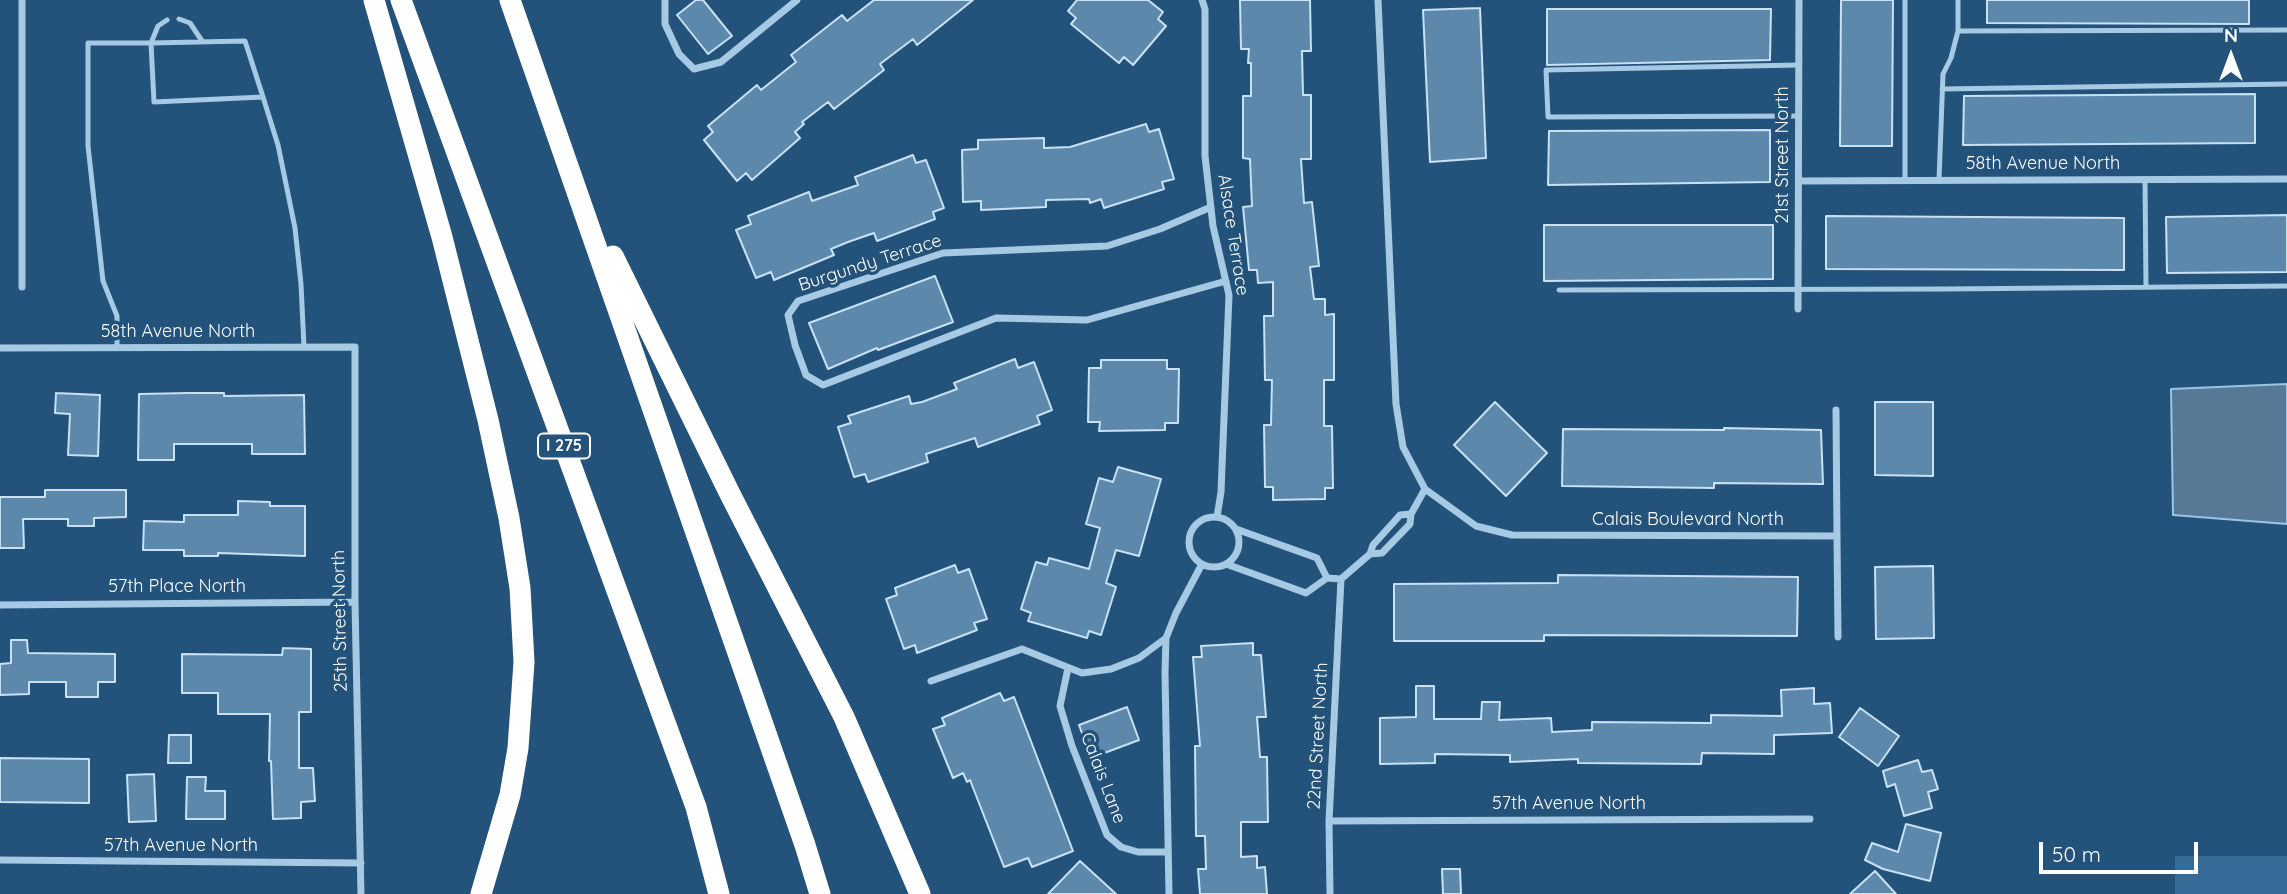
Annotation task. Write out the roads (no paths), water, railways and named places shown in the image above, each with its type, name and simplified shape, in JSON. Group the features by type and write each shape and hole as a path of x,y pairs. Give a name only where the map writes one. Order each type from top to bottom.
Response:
{"highway":[{"path":"374,0 442,237 481,394 509,518 520,588 524,662 518,748 510,795 481,894"},
{"name":"I 275","path":"401,0 696,807 719,894"},
{"path":"510,0 820,894"},
{"path":"560,139 639,311 844,717 920,894"}],"street":[{"path":"22,0 22,287"},
{"path":"665,0 665,24 679,54 694,69 721,62 797,0"},
{"name":"Alsace Terrace","path":"1202,0 1205,9 1205,156 1211,208 1229,295 1221,492 1217,517"},
{"name":"Calais Boulevard North","path":"1378,0 1396,404 1403,447 1425,489 1476,526 1513,536 1837,536"},
{"name":"21st Street North","path":"1798,309 1799,0"},
{"name":"58th Avenue North","path":"1799,181 2287,178"},
{"name":"Burgundy Terrace","path":"1211,208 1160,229 1107,246 943,253 798,301 788,315 806,375 823,385 996,318 1087,320 1226,281"},
{"name":"58th Avenue North","path":"0,348 355,347"},
{"name":"25th Street North","path":"355,347 355,602 361,894"},
{"path":"1836,410 1838,637"},
{"path":"1370,554 1382,553 1410,524 1410,514 1425,489"},
{"path":"1226,564 1237,552 1239,537 1236,529 1231,523 1217,517 1200,521 1190,534 1191,551 1202,564 1226,564 1306,593 1326,578 1341,579 1370,554 1373,545 1400,515 1410,514"},
{"path":"1236,529 1317,558 1326,578"},
{"path":"1169,894 1166,638 1202,564"},
{"name":"22nd Street North","path":"1330,894 1329,821 1341,579"},
{"name":"57th Place North","path":"0,605 355,602"},
{"path":"931,681 1022,649 1082,673 1111,669 1139,658 1166,638"},
{"name":"Calais Lane","path":"1068,668 1060,706 1072,746 1107,835 1121,847 1138,852 1168,852"},
{"name":"57th Avenue North","path":"1329,821 1810,819"},
{"name":"57th Avenue North","path":"0,860 361,863"}],"lane":[{"path":"1905,0 1905,181"},
{"path":"1939,180 1942,74 1951,58 1958,31 1958,0"},
{"path":"179,19 190,23 202,41"},
{"path":"167,20 158,26 151,43 154,102 263,97"},
{"path":"1958,31 2287,30"},
{"path":"117,348 117,316 103,281 89,146 88,43 202,41 245,41 278,145 295,228 304,347"},
{"path":"1799,65 1546,70 1548,117 1799,117"},
{"path":"1942,89 2287,84"},
{"path":"2145,179 2146,287"},
{"path":"1559,290 2287,286"}]}
